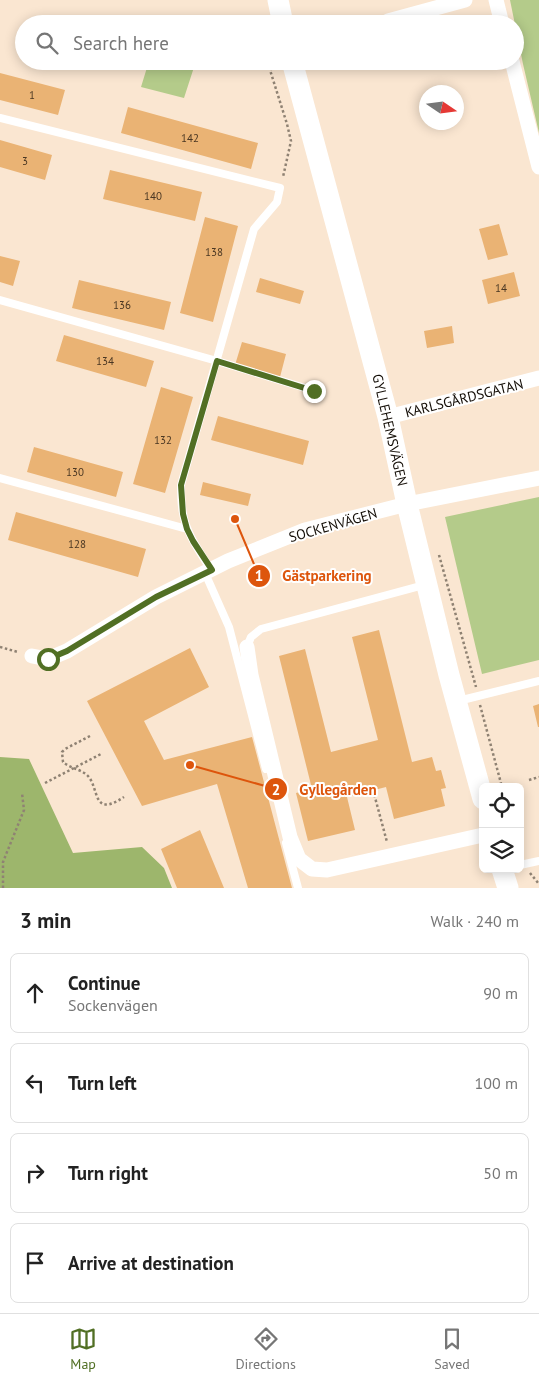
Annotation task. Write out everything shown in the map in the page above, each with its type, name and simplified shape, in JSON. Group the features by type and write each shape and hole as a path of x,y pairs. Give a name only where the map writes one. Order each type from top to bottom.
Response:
{"street":[{"path":"278,0 282,15"},
{"path":"410,15 465,0"},
{"path":"496,0 500,15"},
{"name":"GYLLEHEMSVÄGEN","path":"287,70 388,417 426,584 479,784"},
{"path":"514,70 539,167"},
{"name":"KARLSGÅRDSGATAN","path":"388,417 539,378"},
{"name":"SOCKENVÄGEN","path":"32,656 48,659 67,651 156,597 228,562 305,530 407,504 539,478"},
{"path":"247,647 251,675 290,837 299,858 312,870 327,870 479,836"}],"lane":[{"path":"0,118 280,188 276,202 254,229 181,485 183,514 187,529 208,572 228,627 298,888"},
{"path":"0,300 217,361 314,391"},
{"path":"0,478 187,529"},
{"path":"247,647 250,637 261,629 426,584"},
{"path":"457,701 539,681"},
{"path":"524,866 539,861"}],"path":[{"path":"270,70 285,116 291,142 280,188"},
{"path":"437,547 501,783"},
{"path":"0,647 32,656"},
{"path":"90,736 65,749 62,752 62,762 86,774 92,780 95,795 103,804 111,804 124,798"},
{"path":"45,782 101,754"},
{"path":"530,780 539,777"},
{"path":"373,790 390,856"},
{"path":"3,888 3,862 24,810 22,793"}],"green space":[{"path":"510,0 539,0 539,133 524,68 524,15 513,15"},
{"path":"146,70 193,70 184,98 141,87"},
{"path":"539,497 539,660 482,674 445,517"},
{"path":"0,757 29,759 73,853 142,847 164,868 172,888 0,888"}],"building":[{"path":"0,73 65,90 58,115 0,100"},
{"path":"128,107 258,143 251,169 121,133"},
{"path":"0,140 52,155 45,180 0,167"},
{"path":"110,170 202,192 195,221 103,199"},
{"path":"205,217 238,226 213,322 180,313"},
{"path":"499,224 508,255 488,260 479,229"},
{"path":"0,256 20,261 13,286 0,282"},
{"path":"514,272 520,296 488,304 482,280"},
{"path":"260,278 304,291 300,304 256,292"},
{"path":"79,280 171,302 164,330 72,308"},
{"path":"452,326 454,343 427,348 424,331"},
{"path":"64,335 154,361 146,387 56,361"},
{"path":"242,342 286,354 280,377 235,365"},
{"path":"161,387 193,397 165,493 133,484"},
{"path":"218,416 309,441 303,465 211,440"},
{"path":"34,447 123,472 116,497 27,472"},
{"path":"203,482 251,494 248,506 200,495"},
{"path":"16,512 146,549 138,577 8,540"},
{"path":"379,630 412,762 432,757 436,771 441,770 446,788 441,789 445,806 394,819 386,787 347,797 355,830 308,841 296,793 312,789 279,656 305,649 331,752 378,740 352,637"},
{"path":"190,648 209,687 144,721 164,760 252,737 292,888 248,888 217,784 142,806 87,701"},
{"path":"539,704 539,727 538,727 533,706"},
{"path":"200,830 224,888 177,888 161,849"}],"place":[{"name":"Gästparkering","path":"235,519"},
{"name":"Gyllegården","path":"190,765"}],"route":[{"path":"48,659 67,651 156,597 212,570 187,529 183,514 181,485 217,361 314,391"}]}
